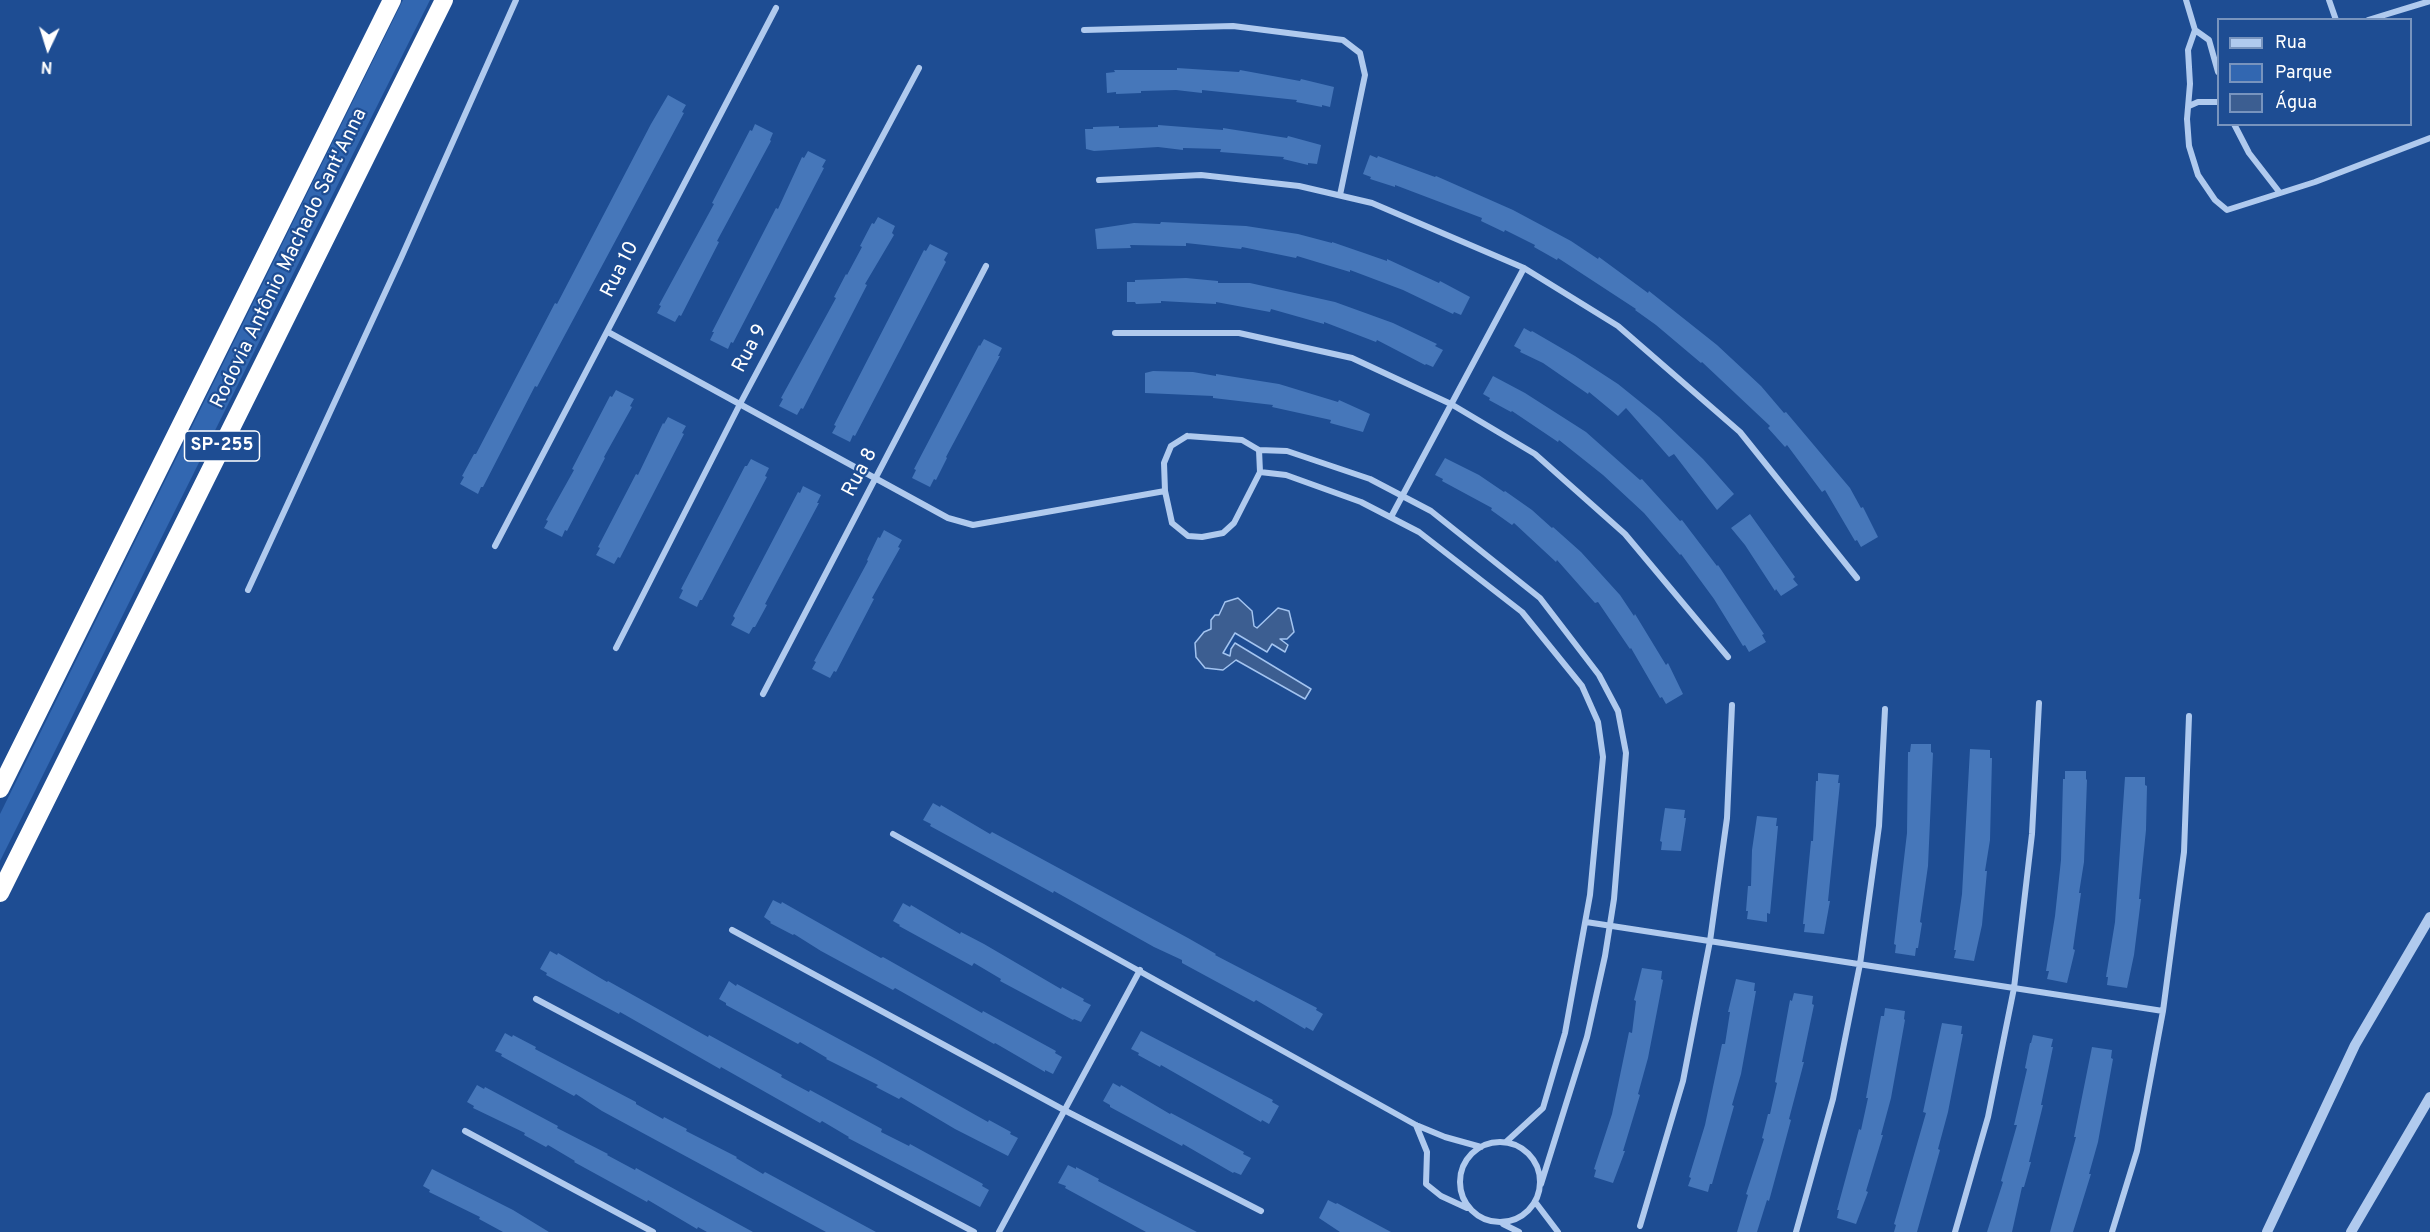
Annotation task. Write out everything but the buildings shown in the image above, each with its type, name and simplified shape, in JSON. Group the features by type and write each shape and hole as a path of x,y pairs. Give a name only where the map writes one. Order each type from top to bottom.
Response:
{"highway":[{"name":"Rodovia Antônio Machado Sant'Anna","path":"0,789 392,0"},
{"name":"Rodovia Antônio Machado Sant'Anna","path":"0,893 444,0"}],"street":[{"path":"248,590 401,258 516,0"},
{"path":"2186,0 2195,30 2188,50 2187,133 2192,161 2206,188 2227,210 2315,182 2430,138"},
{"path":"2329,0 2335,18"},
{"path":"2375,18 2430,1"},
{"name":"Rua 10","path":"495,546 776,8"},
{"path":"1084,30 1233,26 1343,40 1360,53 1365,75 1340,195"},
{"path":"2195,30 2209,40 2217,68"},
{"name":"Rua 9","path":"616,648 740,404 919,68"},
{"path":"2189,106 2198,102 2217,102"},
{"path":"2235,126 2249,153 2280,193"},
{"path":"1099,180 1201,175 1299,186 1372,203 1524,268 1618,326 1740,432 1857,578"},
{"name":"Rua 8","path":"764,694 986,266"},
{"path":"1390,517 1524,268"},
{"path":"608,332 948,518 973,525 1165,491"},
{"path":"1114,333 1239,333 1352,358 1451,404 1535,454 1626,534 1728,657"},
{"path":"1259,450 1260,472 1234,523 1223,533 1202,537 1188,536 1172,523 1165,491 1164,463 1171,446 1187,436 1242,440 1259,450 1287,451 1370,479 1431,511 1540,598 1599,675 1618,711 1626,753 1614,898 1587,1037 1536,1203 1522,1217 1503,1224"},
{"path":"1260,472 1286,475 1361,502 1419,532 1522,612 1582,686 1598,722 1603,757 1586,922 1564,1033 1543,1108 1506,1142"},
{"path":"1955,1232 1988,1117 2014,988 2032,834 2039,703"},
{"path":"1640,1226 1683,1081 1710,941 1727,818 1732,705"},
{"path":"1796,1232 1833,1099 1860,964 1879,826 1885,709"},
{"path":"2112,1232 2137,1151 2163,1011 2184,852 2189,716"},
{"path":"894,834 1416,1125 1445,1137 1481,1147"},
{"path":"2267,1232 2355,1045 2430,917"},
{"path":"1586,922 2163,1011"},
{"path":"732,930 1065,1110 1261,1212"},
{"path":"999,1232 1140,970"},
{"path":"536,999 974,1232"},
{"path":"2351,1232 2430,1097"},
{"path":"1416,1125 1427,1152 1426,1184 1441,1196 1468,1208 1484,1220 1503,1224 1519,1232"},
{"path":"465,1131 653,1232"},
{"path":"1468,1208 1460,1191 1460,1171 1470,1154 1487,1144 1506,1142 1525,1149 1538,1165 1541,1184"},
{"path":"1536,1203 1558,1232"}],"green space":[{"path":"403,0 430,0 0,861 0,814"}],"water":[{"path":"1238,598 1252,611 1254,626 1257,628 1278,608 1289,611 1294,632 1287,639 1280,639 1288,645 1285,652 1272,644 1267,652 1235,633 1223,653 1230,656 1235,643 1311,689 1305,699 1236,660 1223,670 1205,668 1196,657 1195,643 1204,632 1211,629 1211,620 1215,615 1219,615 1225,602"}]}
